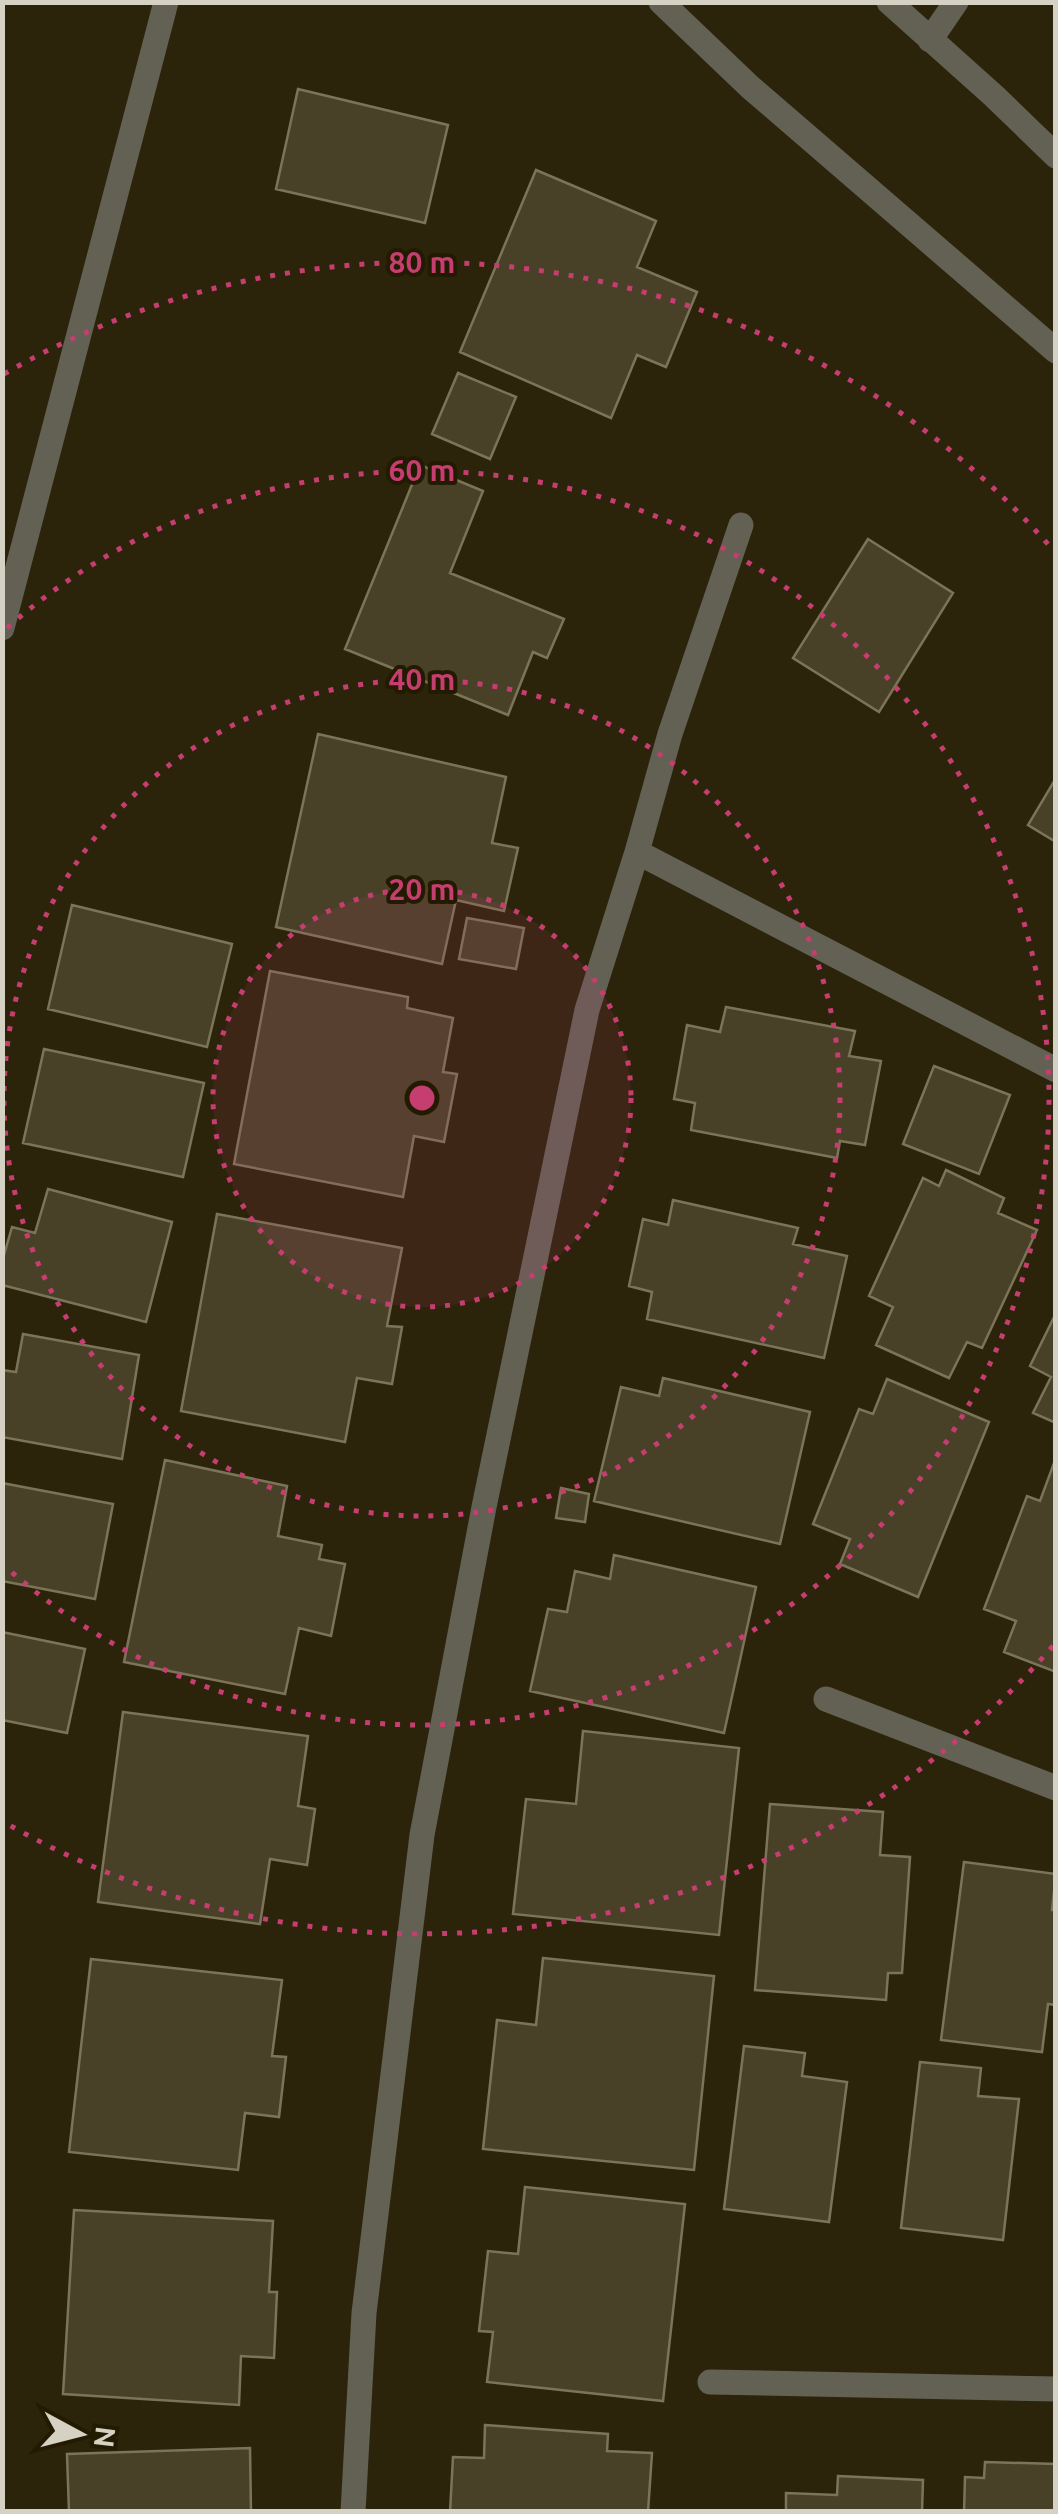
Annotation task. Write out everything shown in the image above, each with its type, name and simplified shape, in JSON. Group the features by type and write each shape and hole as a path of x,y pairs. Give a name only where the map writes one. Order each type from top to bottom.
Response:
{"street":[{"path":"2,628 166,2"},
{"path":"662,2 750,87 1056,350"},
{"path":"889,2 1056,156"},
{"path":"930,40 956,2"},
{"path":"353,2512 364,2313 422,1835 484,1506 587,1010 670,734 741,524"},
{"path":"636,852 1056,1070"},
{"path":"826,1699 1056,1788"},
{"path":"710,2382 1056,2388"}],"building":[{"path":"298,89 448,125 425,223 276,189"},
{"path":"536,170 656,221 637,267 697,292 666,367 637,355 611,418 460,352"},
{"path":"458,373 516,397 490,459 432,434"},
{"path":"420,465 483,491 450,573 564,619 547,658 533,652 508,715 345,649"},
{"path":"868,539 953,593 879,712 793,658"},
{"path":"318,734 506,777 492,843 518,848 504,911 456,900 442,964 276,927"},
{"path":"1056,778 1056,842 1028,825"},
{"path":"72,905 232,944 207,1047 48,1009"},
{"path":"467,918 524,928 516,969 459,959"},
{"path":"270,971 408,997 407,1008 453,1018 443,1072 457,1074 444,1142 414,1136 403,1197 234,1164"},
{"path":"726,1007 855,1031 849,1056 881,1061 865,1145 840,1141 837,1158 691,1130 695,1103 674,1099 687,1025 720,1032"},
{"path":"44,1049 204,1083 183,1177 23,1143"},
{"path":"934,1066 1010,1095 979,1174 903,1144"},
{"path":"946,1170 1004,1198 998,1213 1037,1230 982,1348 967,1342 949,1378 876,1345 893,1307 869,1296 923,1178 939,1186"},
{"path":"48,1189 172,1222 146,1322 2,1285 2,1262 12,1227 35,1233"},
{"path":"673,1200 798,1228 793,1244 847,1256 824,1358 647,1319 652,1292 629,1286 643,1219 668,1225"},
{"path":"217,1214 402,1248 387,1326 402,1327 392,1384 357,1378 345,1442 181,1411"},
{"path":"1056,1313 1056,1423 1033,1413 1051,1377 1030,1366"},
{"path":"23,1334 139,1355 122,1459 2,1437 2,1370 16,1372"},
{"path":"663,1378 810,1412 780,1544 594,1501 621,1387 659,1396"},
{"path":"887,1379 989,1422 918,1597 840,1564 850,1539 813,1524 859,1409 873,1414"},
{"path":"165,1460 287,1486 278,1536 322,1545 319,1559 345,1564 331,1636 299,1628 285,1694 124,1662"},
{"path":"1054,1463 1056,1672 1004,1652 1016,1621 984,1609 1027,1496 1040,1501"},
{"path":"2,1483 113,1504 95,1599 2,1581"},
{"path":"561,1488 589,1494 585,1522 556,1518"},
{"path":"614,1555 756,1587 724,1733 530,1691 548,1609 567,1612 575,1571 610,1579"},
{"path":"2,1632 85,1649 67,1733 2,1720"},
{"path":"123,1712 308,1736 298,1806 315,1809 307,1865 270,1859 260,1924 98,1902"},
{"path":"583,1731 739,1748 719,1935 513,1914 526,1799 576,1804"},
{"path":"770,1804 883,1812 880,1855 910,1857 902,1973 888,1973 886,2000 755,1990"},
{"path":"964,1862 1056,1874 1052,1910 1056,1910 1056,2005 1048,2004 1042,2052 941,2040"},
{"path":"543,1958 714,1976 694,2170 483,2149 497,2020 536,2025"},
{"path":"91,1959 282,1980 272,2056 286,2057 279,2117 245,2113 238,2170 69,2152"},
{"path":"744,2046 805,2053 802,2076 847,2082 829,2222 724,2209"},
{"path":"920,2062 981,2068 978,2096 1019,2099 1003,2240 901,2228"},
{"path":"525,2187 685,2204 663,2401 487,2382 493,2332 479,2331 488,2251 518,2254"},
{"path":"74,2210 273,2221 269,2292 277,2292 274,2358 241,2356 239,2405 63,2394"},
{"path":"485,2425 608,2434 607,2451 652,2453 648,2512 450,2512 453,2457 484,2458"},
{"path":"250,2448 251,2512 69,2512 67,2454"},
{"path":"985,2462 1056,2464 1056,2512 964,2512 965,2477 984,2478"},
{"path":"838,2476 923,2480 922,2512 786,2512 786,2493 837,2495"}]}
